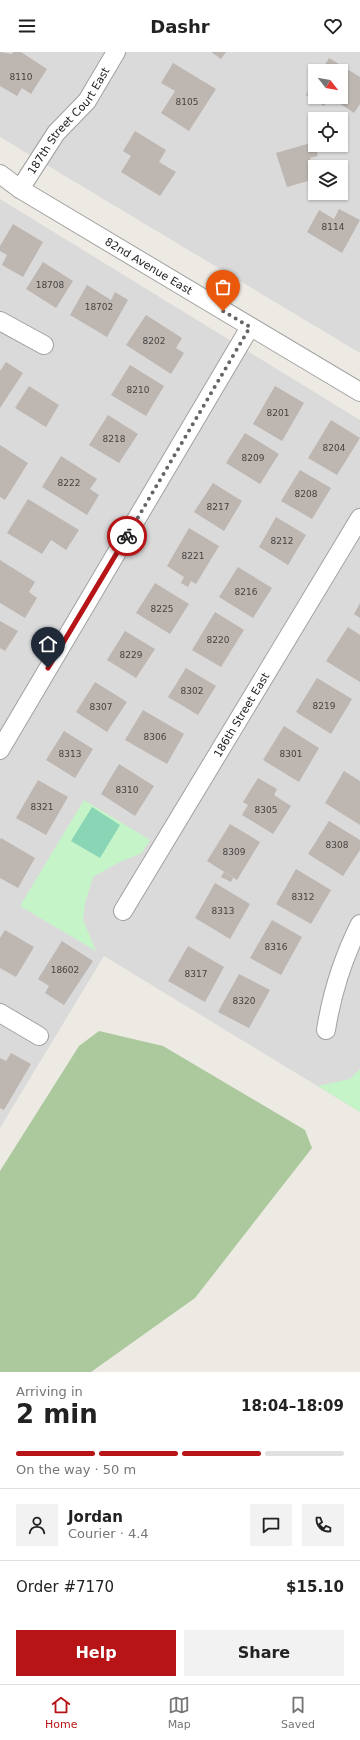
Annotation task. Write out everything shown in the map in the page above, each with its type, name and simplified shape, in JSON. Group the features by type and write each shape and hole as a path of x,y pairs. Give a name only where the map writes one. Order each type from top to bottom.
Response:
{"street":[{"name":"187th Street Court East","path":"20,189 56,133 87,102 116,52"},
{"name":"82nd Avenue East","path":"0,174 20,189 360,392"},
{"path":"0,321 44,346"},
{"path":"0,750 250,327"},
{"name":"186th Street East","path":"123,911 360,518"},
{"path":"326,1030 337,977 360,924"},
{"path":"0,1013 39,1036"}],"shaded area":[{"path":"0,52 360,52 360,353 0,137"},
{"path":"0,199 360,420 360,1112 104,956 0,1128"}],"green space":[{"path":"84,800 150,840 142,853 118,863 93,877 85,903 83,920 96,951 20,906"},
{"path":"92,807 120,825 100,858 71,841"},
{"path":"99,1031 163,1046 305,1130 312,1148 195,1298 91,1372 0,1372 0,1171 79,1046"},
{"path":"360,1069 360,1112 318,1086 350,1079"}],"building":[{"path":"0,52 12,54 13,52 21,52 47,69 31,94 22,88 17,96 0,86"},
{"path":"211,52 226,52 221,59"},
{"path":"329,58 339,64 325,64"},
{"path":"173,63 216,89 189,131 161,113 175,91 161,83"},
{"path":"348,70 360,77 360,104 354,113 340,104 348,104"},
{"path":"135,131 166,150 159,162 176,172 160,196 121,172 131,156 123,151"},
{"path":"308,144 308,152 317,152 318,156 308,160 308,181 287,187 276,153"},
{"path":"339,209 360,220 342,253 307,232 319,210 334,219"},
{"path":"13,224 43,242 23,277 2,265 7,255 0,251 0,246"},
{"path":"43,262 73,281 56,308 26,289"},
{"path":"87,285 111,300 115,292 128,300 107,337 70,315"},
{"path":"146,315 182,338 176,348 184,353 171,374 126,345"},
{"path":"6,362 23,373 0,408 0,371"},
{"path":"130,365 164,386 146,416 111,395"},
{"path":"29,386 59,405 46,427 15,408"},
{"path":"275,386 304,403 282,441 253,424"},
{"path":"108,415 138,434 119,463 89,445"},
{"path":"331,420 360,438 337,475 308,458"},
{"path":"245,433 279,454 260,484 226,463"},
{"path":"0,445 28,463 5,500 0,497"},
{"path":"61,456 97,479 90,489 99,495 87,515 42,487"},
{"path":"300,470 331,488 312,519 281,501"},
{"path":"213,483 242,501 224,531 194,512"},
{"path":"28,499 79,530 66,550 51,540 42,554 7,533"},
{"path":"276,517 306,535 288,565 259,547"},
{"path":"189,528 219,546 196,584 191,581 188,587 181,583 184,577 167,566"},
{"path":"0,560 35,582 29,592 37,598 25,618 0,603"},
{"path":"238,567 272,588 253,618 219,597"},
{"path":"155,583 189,604 170,634 136,613"},
{"path":"360,603 360,618 354,614"},
{"path":"215,612 244,630 221,667 192,650"},
{"path":"0,621 18,631 5,651 0,648"},
{"path":"348,627 360,635 360,682 326,661"},
{"path":"125,631 155,649 136,678 107,660"},
{"path":"186,668 216,686 198,715 168,697"},
{"path":"317,678 352,699 331,734 296,712"},
{"path":"95,682 127,702 107,732 76,712"},
{"path":"143,710 184,734 167,764 125,740"},
{"path":"284,726 319,748 299,782 263,760"},
{"path":"64,731 93,749 75,778 46,760"},
{"path":"119,764 154,786 135,816 101,794"},
{"path":"344,771 360,781 360,825 325,803"},
{"path":"258,778 277,789 274,795 291,806 273,834 242,815 248,805 243,802"},
{"path":"38,780 68,797 46,835 16,818"},
{"path":"329,821 360,840 360,850 343,876 308,854"},
{"path":"230,824 260,842 237,880 207,861"},
{"path":"1,838 35,858 18,888 0,878"},
{"path":"296,869 331,890 311,924 276,904"},
{"path":"224,872 233,878 231,882 221,877"},
{"path":"215,883 250,904 230,939 195,918"},
{"path":"272,920 302,937 281,975 250,958"},
{"path":"5,930 34,947 16,977 0,968 0,938"},
{"path":"62,941 93,961 64,1005 45,993 49,986 38,979"},
{"path":"188,946 224,967 205,1002 168,981"},
{"path":"239,974 270,990 249,1028 218,1012"},
{"path":"11,1053 31,1064 4,1110 0,1108 0,1058 6,1061"}],"way so far":[{"path":"127,536 250,327 223,311"}],"route":[{"path":"48,668 127,536"}]}
